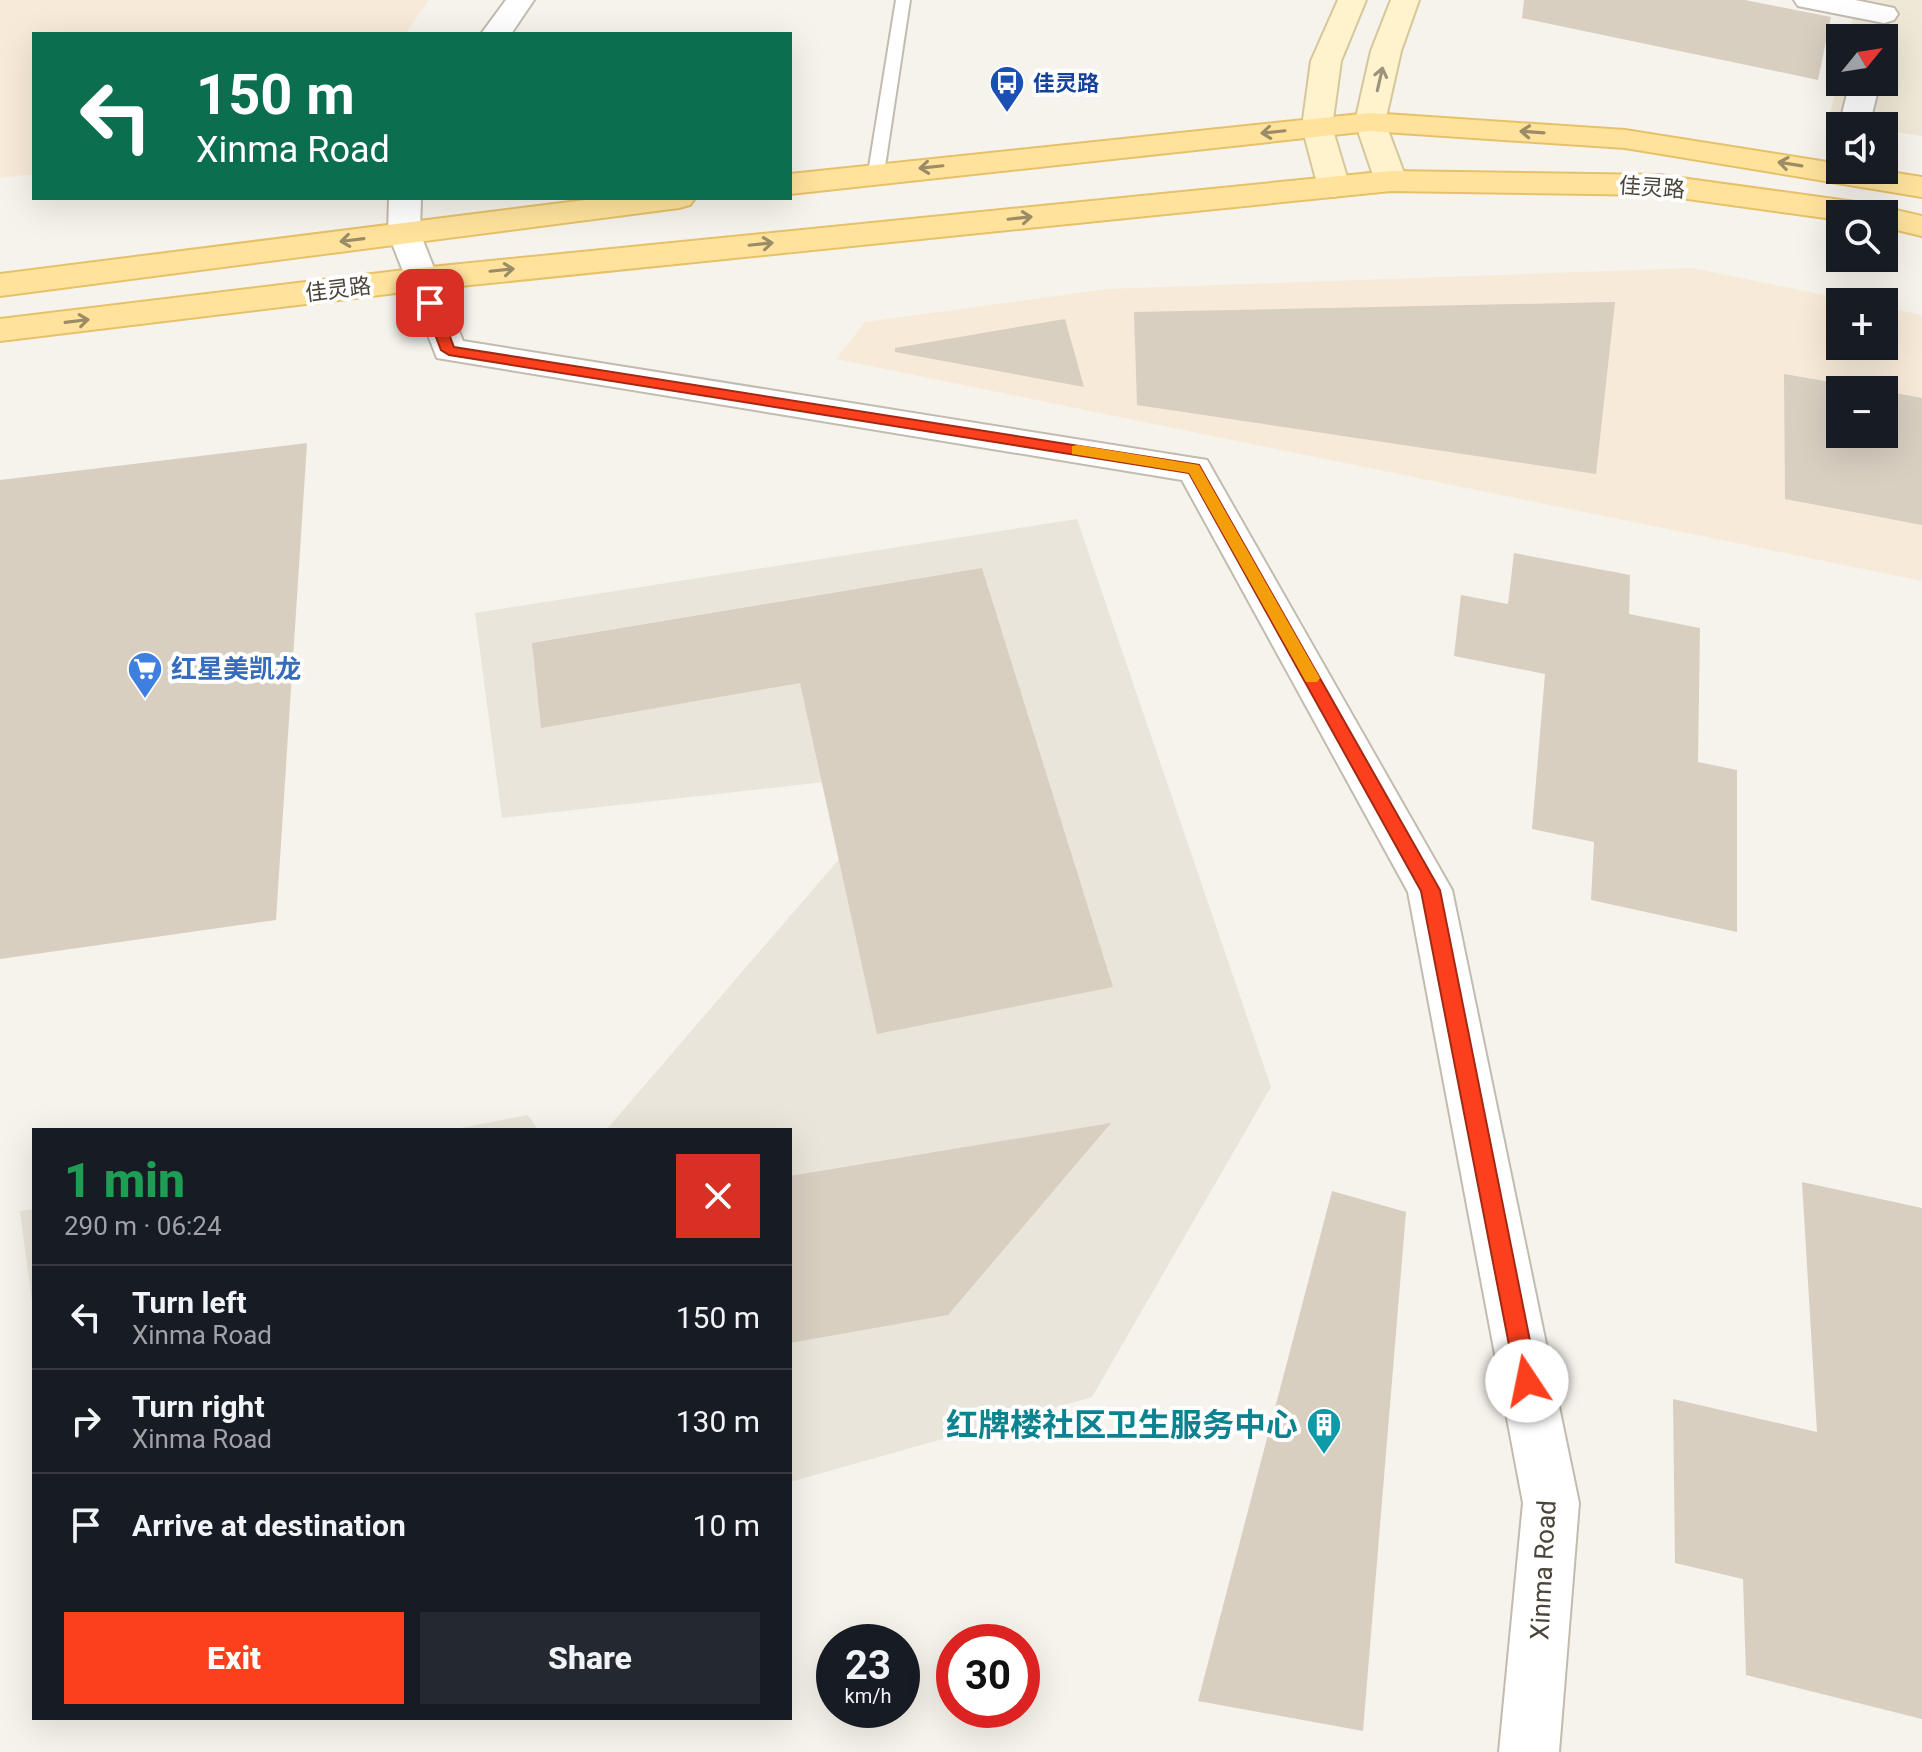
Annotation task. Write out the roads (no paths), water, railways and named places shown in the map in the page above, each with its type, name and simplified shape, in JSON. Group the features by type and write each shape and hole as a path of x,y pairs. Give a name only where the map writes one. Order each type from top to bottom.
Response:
{"main road":[{"name":"佳灵路","path":"792,184 1370,122 1625,139 1826,169"},
{"name":"佳灵路","path":"0,330 421,279 1391,181 1659,185 1826,208"},
{"name":"佳灵路","path":"1898,182 1922,187"},
{"name":"佳灵路","path":"0,285 404,216 648,200"},
{"path":"1898,220 1922,226"}],"street":[{"path":"497,32 520,0"},
{"path":"1334,187 1317,127 1326,61 1352,0"},
{"path":"1391,181 1370,122 1386,51 1405,0"},
{"path":"1808,0 1882,17"},
{"name":"Xinma Road","path":"404,216 421,279 449,350 1194,469 1430,890 1551,1503 1529,1752"}],"lane":[{"path":"876,173 903,0"}],"place":[{"name":"佳灵路","path":"1007,114"},
{"name":"红星美凯龙","path":"145,700"},
{"name":"红牌楼社区卫生服务中心","path":"1324,1456"}]}
